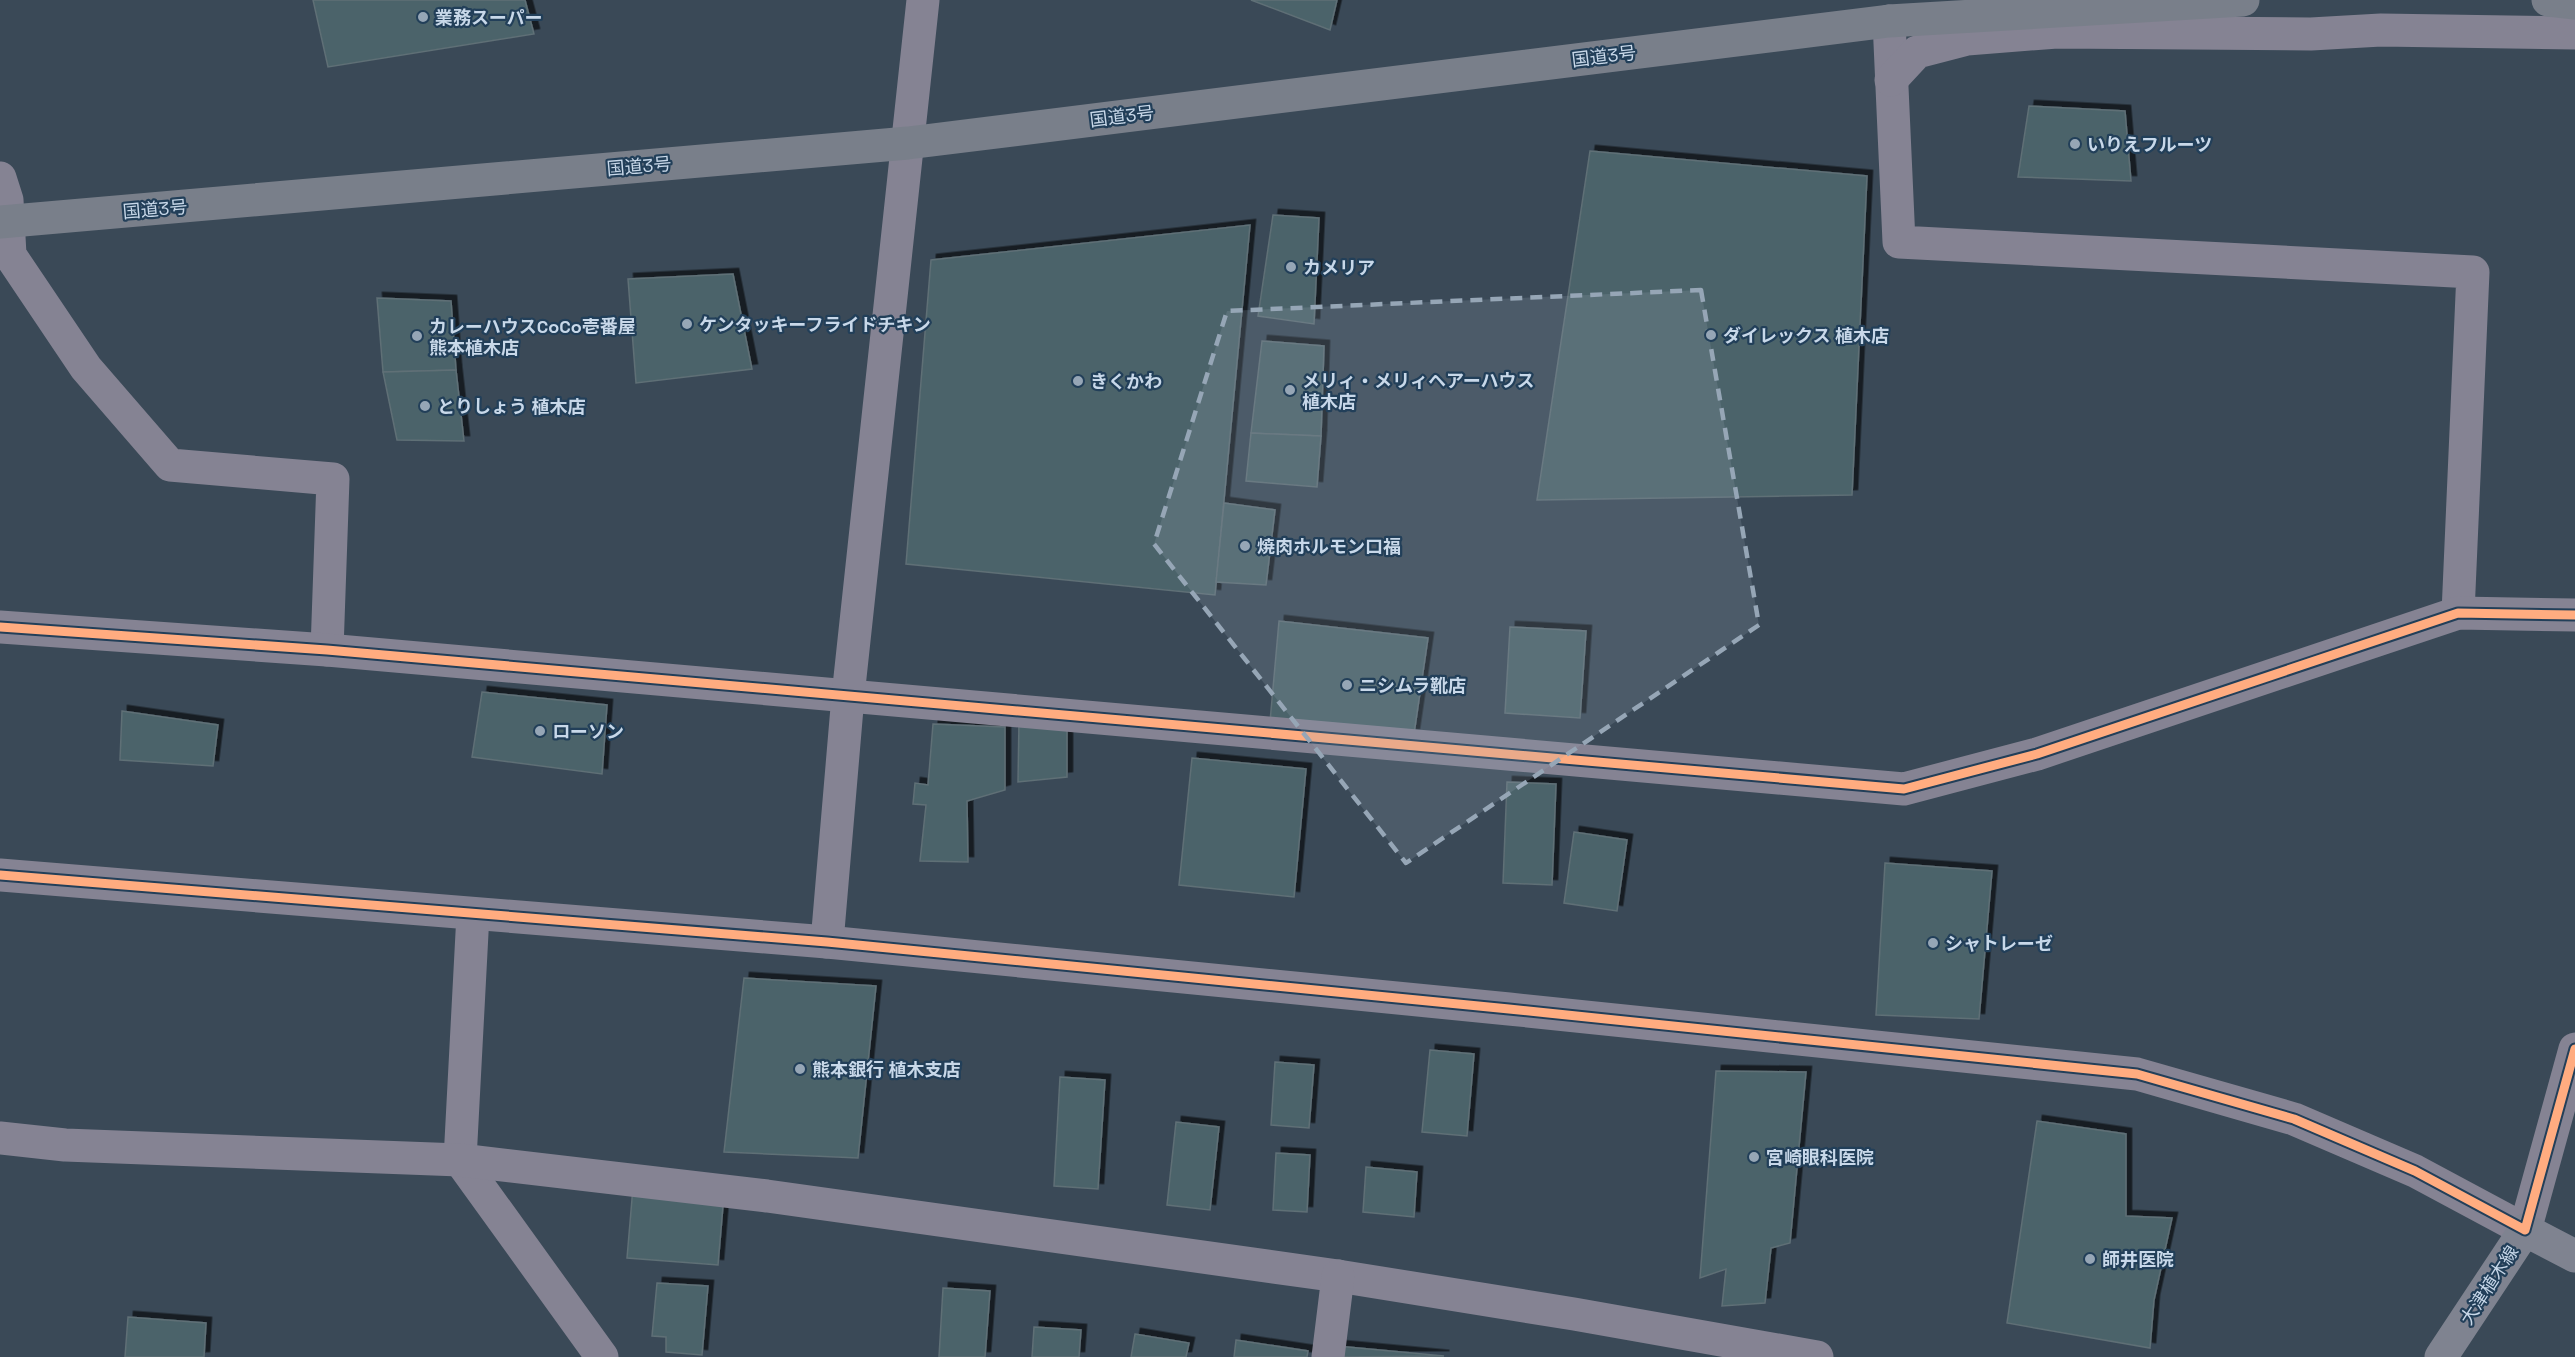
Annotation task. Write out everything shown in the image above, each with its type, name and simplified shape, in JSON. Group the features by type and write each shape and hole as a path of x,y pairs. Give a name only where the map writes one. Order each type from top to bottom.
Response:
{"highway":[{"name":"国道3号","path":"4,222 908,143 1889,21 1946,8 2243,0"},
{"path":"2548,0 2575,3"}],"main road":[{"name":"大津植木線","path":"2442,1357 2525,1230 2575,1256"}],"street":[{"path":"827,942 848,696 923,0"},
{"path":"1889,21 1899,242 2473,272 2458,614"},
{"path":"1892,80 1917,52 1966,39 2046,33 2311,34 2381,30 2575,33"},
{"path":"0,178 7,200 4,222 10,255 86,368 170,465 333,479 327,650"},
{"path":"0,627 327,650 1904,789 2037,754 2458,614 2575,615"},
{"path":"0,875 827,942 2137,1074 2294,1119 2415,1171 2525,1230 2575,1049"},
{"path":"473,914 460,1160 602,1357"},
{"path":"0,1138 65,1145 460,1160 767,1196 1338,1276 1575,1314 1817,1357"},
{"path":"1328,1357 1338,1276"}],"highlighted area":[{"path":"1701,290 1759,625 1406,863 1154,544 1227,311"}],"building":[{"name":"業務スーパー","path":"313,0 525,0 534,34 328,67"},
{"path":"1251,0 1337,0 1330,30"},
{"name":"いりえフルーツ","path":"2029,106 2125,111 2131,181 2018,177"},
{"name":"ダイレックス 植木店","path":"1590,151 1867,176 1852,495 1537,500"},
{"name":"カメリア","path":"1273,215 1319,218 1314,324 1258,316"},
{"name":"きくかわ","path":"1250,225 1215,595 906,564 931,260"},
{"name":"ケンタッキーフライドチキン","path":"733,274 752,369 636,383 628,279"},
{"name":"カレーハウスCoCo壱番屋 熊本植木店","path":"377,298 451,301 456,370 383,372"},
{"name":"メリィ・メリィヘアーハウス 植木店","path":"1262,341 1324,346 1321,436 1251,433"},
{"name":"とりしょう 植木店","path":"456,370 464,441 397,440 383,372"},
{"path":"1251,433 1321,436 1317,487 1246,481"},
{"name":"焼肉ホルモン口福","path":"1224,503 1275,510 1266,585 1216,582"},
{"name":"ニシムラ靴店","path":"1279,621 1428,638 1414,734 1269,733"},
{"path":"1510,627 1586,631 1580,718 1505,713"},
{"name":"ローソン","path":"482,692 607,705 602,774 472,757"},
{"path":"122,711 218,725 213,766 120,760"},
{"path":"1019,720 1067,721 1067,777 1018,782"},
{"path":"933,724 1005,727 1005,790 967,801 968,862 920,861 926,805 913,804 915,783 928,785"},
{"path":"1192,758 1306,769 1294,897 1179,885"},
{"path":"1507,782 1556,784 1552,885 1503,883"},
{"path":"1574,832 1627,840 1617,911 1564,903"},
{"name":"シャトレーゼ","path":"1885,863 1992,871 1979,1019 1876,1015"},
{"name":"熊本銀行 植木支店","path":"744,978 876,986 858,1158 724,1152"},
{"path":"1430,1050 1474,1054 1467,1136 1422,1132"},
{"path":"1275,1062 1314,1065 1309,1128 1271,1125"},
{"name":"宮崎眼科医院","path":"1716,1071 1806,1072 1790,1243 1771,1248 1765,1303 1722,1306 1726,1269 1700,1278"},
{"path":"1060,1077 1105,1080 1098,1189 1054,1186"},
{"name":"師井医院","path":"2037,1121 2126,1134 2126,1216 2172,1218 2154,1300 2150,1348 2007,1323"},
{"path":"1176,1122 1219,1127 1210,1210 1167,1205"},
{"path":"1276,1153 1310,1155 1307,1212 1273,1210"},
{"path":"1366,1167 1417,1172 1414,1217 1363,1212"},
{"path":"633,1187 724,1194 718,1265 627,1258"},
{"path":"657,1283 708,1286 702,1355 666,1352 666,1337 652,1336"},
{"path":"943,1288 990,1291 985,1357 939,1357"},
{"path":"128,1317 206,1323 204,1357 125,1357"},
{"path":"1034,1327 1081,1330 1079,1357 1032,1357"},
{"path":"1135,1334 1189,1343 1186,1357 1131,1357"},
{"path":"1236,1340 1308,1351 1307,1357 1234,1357"},
{"path":"1337,1346 1444,1356 1336,1357"}],"cycle path":[{"path":"0,627 327,650 1904,789 2037,754 2458,613 2575,615"},
{"path":"0,875 827,942 2137,1074 2294,1119 2415,1171 2525,1230 2575,1049"}],"place":[{"name":"業務スーパー","path":"423,17"},
{"name":"いりえフルーツ","path":"2075,144"},
{"name":"カメリア","path":"1291,267"},
{"name":"ケンタッキーフライドチキン","path":"687,324"},
{"name":"ダイレックス 植木店","path":"1711,335"},
{"name":"カレーハウスCoCo壱番屋 熊本植木店","path":"417,336"},
{"name":"きくかわ","path":"1078,381"},
{"name":"メリィ・メリィヘアーハウス 植木店","path":"1290,390"},
{"name":"とりしょう 植木店","path":"425,406"},
{"name":"焼肉ホルモン口福","path":"1245,546"},
{"name":"ニシムラ靴店","path":"1347,685"},
{"name":"ローソン","path":"540,731"},
{"name":"シャトレーゼ","path":"1933,943"},
{"name":"熊本銀行 植木支店","path":"800,1069"},
{"name":"宮崎眼科医院","path":"1754,1157"},
{"name":"師井医院","path":"2090,1259"}]}
